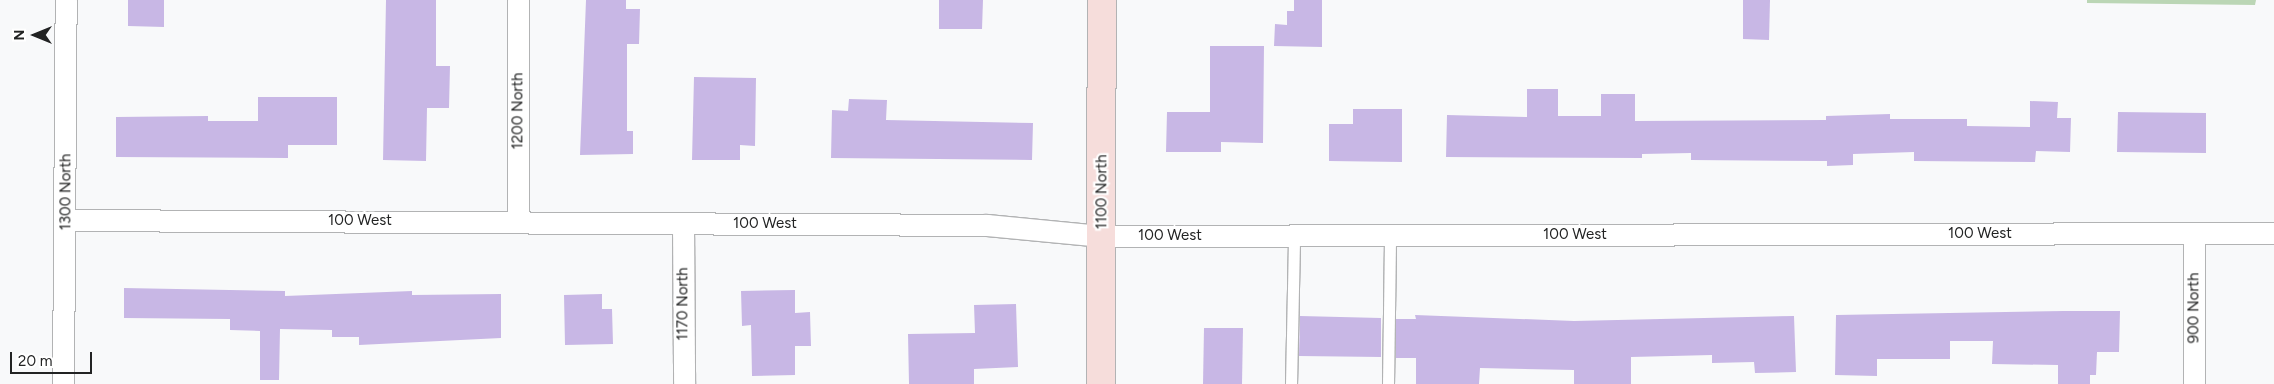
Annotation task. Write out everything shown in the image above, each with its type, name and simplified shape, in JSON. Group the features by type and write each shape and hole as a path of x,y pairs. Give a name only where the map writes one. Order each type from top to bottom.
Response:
{"main road":[{"name":"1100 North","path":"1101,384 1102,0"}],"street":[{"name":"1300 North","path":"63,384 66,220 66,0"},
{"name":"1200 North","path":"518,0 518,222"},
{"name":"100 West","path":"66,220 988,225 1102,236 2274,233"},
{"name":"1170 North","path":"683,223 684,384"},
{"name":"900 North","path":"2194,233 2194,384"}],"lane":[{"path":"1388,384 1390,235"},
{"path":"1291,384 1294,236"}],"green space":[{"path":"2087,0 2256,0 2255,5 2087,3"}],"building":[{"path":"128,0 164,0 164,27 128,26"},
{"path":"386,0 436,0 436,66 450,66 449,108 427,108 426,161 383,160"},
{"path":"586,0 626,0 626,9 640,9 639,44 627,44 627,131 633,131 633,154 580,155"},
{"path":"939,0 983,0 982,29 939,29"},
{"path":"1294,0 1322,0 1322,47 1274,46 1275,24 1287,25 1287,11 1294,11"},
{"path":"1743,0 1770,0 1769,40 1743,39"},
{"path":"1210,46 1264,46 1263,143 1221,142 1221,152 1166,152 1167,112 1210,112"},
{"path":"694,77 756,78 755,146 740,145 740,160 692,160"},
{"path":"1527,89 1558,89 1558,116 1601,116 1601,94 1635,94 1635,121 1826,120 1826,116 1890,114 1890,119 1967,119 1967,126 2030,127 2030,101 2058,102 2057,118 2071,118 2070,152 2036,151 2035,162 1914,161 1914,152 1853,154 1853,165 1827,166 1827,161 1691,160 1691,153 1642,154 1642,158 1446,157 1447,115 1527,117"},
{"path":"258,97 337,97 337,145 288,145 288,158 116,157 116,117 208,116 208,121 258,121"},
{"path":"849,99 887,100 886,120 1033,123 1032,160 831,158 832,110 848,111"},
{"path":"1353,109 1402,109 1402,162 1329,161 1329,124 1353,124"},
{"path":"2118,112 2206,113 2206,153 2117,152"},
{"path":"124,288 285,291 285,296 412,291 412,295 501,294 501,338 359,345 359,337 332,337 332,330 280,329 279,380 260,380 260,331 230,330 230,319 124,318"},
{"path":"795,290 795,313 810,312 811,346 795,346 795,375 752,376 751,325 742,326 741,291"},
{"path":"602,294 602,309 612,309 613,344 565,345 564,295"},
{"path":"1016,304 1018,367 974,369 974,384 909,384 908,334 975,333 974,305"},
{"path":"2120,311 2119,352 2097,352 2096,375 2090,375 2090,384 2058,384 2058,365 1992,364 1993,341 1950,341 1950,359 1877,359 1877,376 1835,375 1836,315"},
{"path":"1415,315 1574,321 1794,316 1796,372 1755,373 1754,362 1712,363 1712,355 1631,357 1631,384 1574,384 1574,370 1480,368 1479,384 1416,384 1416,358 1396,358 1396,319 1416,319"},
{"path":"1300,316 1381,318 1381,357 1299,356"},
{"path":"1204,328 1243,328 1242,384 1203,384"}]}
